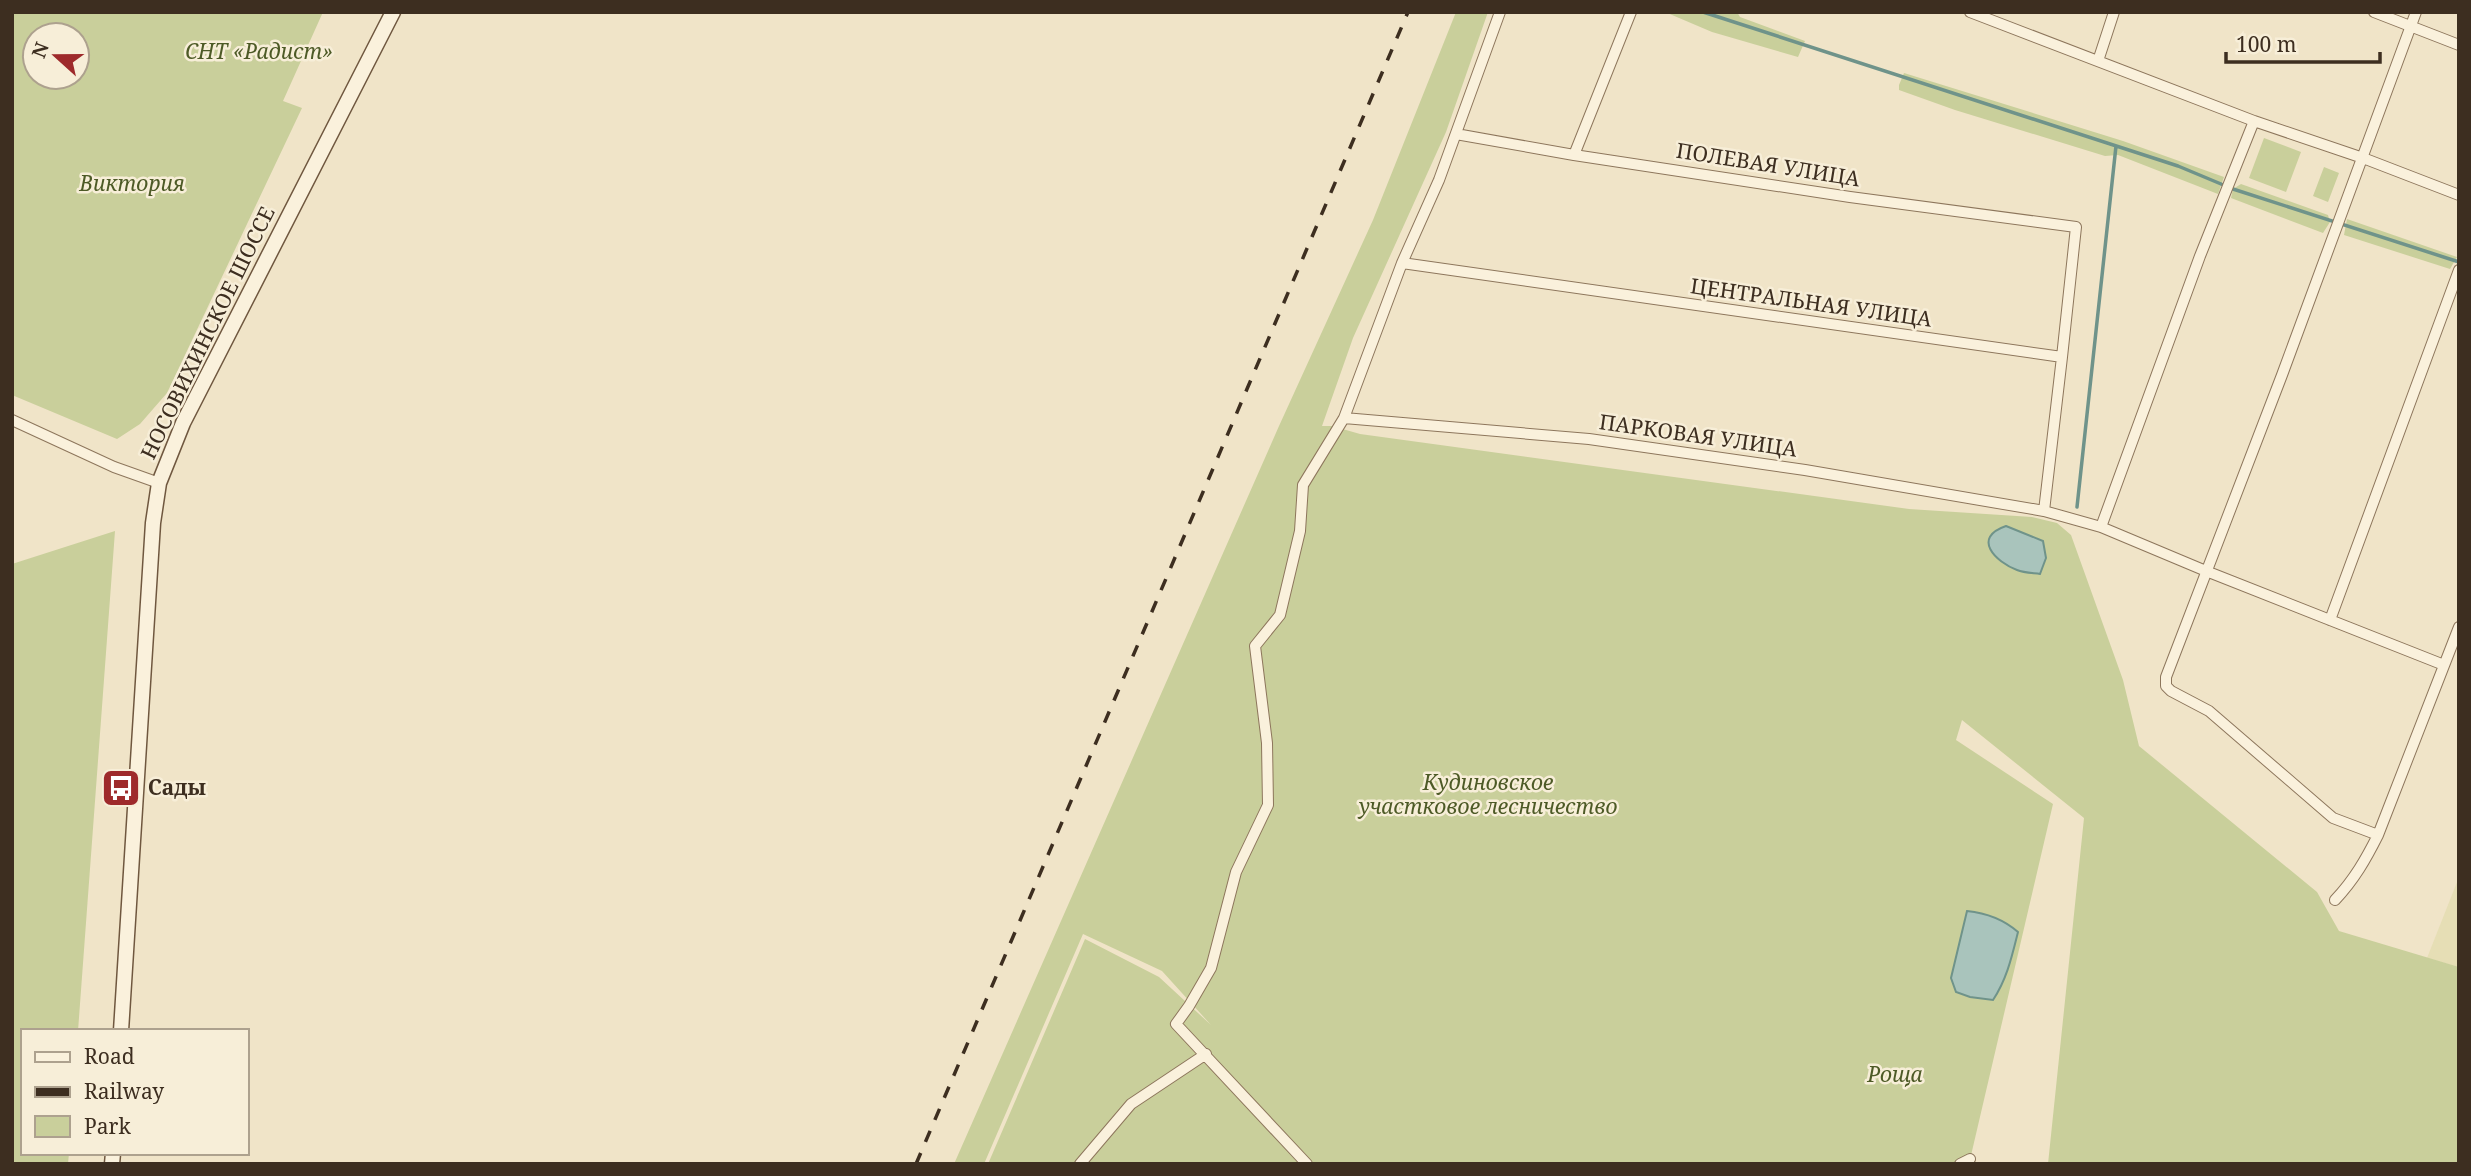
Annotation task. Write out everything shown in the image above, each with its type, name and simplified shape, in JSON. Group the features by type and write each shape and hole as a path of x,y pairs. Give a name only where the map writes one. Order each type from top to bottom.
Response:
{"main road":[{"name":"НОСОВИХИНСКОЕ ШОССЕ","path":"121,1029 150,555 159,483 183,423 393,12"}],"street":[{"path":"1307,1164 1176,1024 1211,968 1237,872 1268,805 1267,743 1255,646 1280,615 1300,531 1303,485 1344,418 1402,263 1439,180 1500,12"},
{"path":"1574,155 1631,12"},
{"path":"1970,12 2254,121 2363,158 2459,195"},
{"path":"2098,61 2114,12"},
{"path":"2374,12 2459,45"},
{"path":"2378,835 2333,818 2209,711 2171,691 2166,686 2166,677 2416,12"},
{"path":"2101,527 2200,256 2254,121"},
{"name":"ПОЛЕВАЯ УЛИЦА","path":"1456,134 1574,155 1850,197 2076,227 2062,357"},
{"name":"ЦЕНТРАЛЬНАЯ УЛИЦА","path":"1402,263 2062,357"},
{"path":"2330,620 2459,270"},
{"path":"2044,511 2062,357"},
{"name":"ПАРКОВАЯ УЛИЦА","path":"1344,418 1589,439 1805,470 2044,511 2101,527 2444,665"},
{"path":"12,419 114,467 159,483"},
{"path":"2335,900 2358,872 2378,835 2459,627"},
{"path":"1080,1164 1131,1104 1206,1054"},
{"path":"1960,1164 1970,1159"}],"shaded area":[{"path":"2459,877 2459,967 2427,958"}],"green space":[{"name":"Виктория","path":"12,12 323,12 283,101 302,108 167,393 140,424 117,439 12,395"},
{"name":"Кудиновское участковое лесничество","path":"1456,12 1488,12 1446,132 1353,338 1322,426 1360,434 1909,509 2032,517 2057,523 2071,535 2123,680 2139,746 2317,892 2339,931 2459,967 2459,1164 2048,1164 2084,818 1962,720 1956,740 2053,804 1969,1164 988,1164 1085,939 1159,977 1211,1025 1162,971 1083,934 984,1164 954,1164 1279,426 1373,220"},
{"path":"1665,12 1737,12 1740,17 1805,41 1798,57 1712,32"},
{"path":"1904,73 2123,141 2224,177 2218,194 2118,155 2105,156 1899,90"},
{"path":"2264,138 2301,152 2286,192 2249,178"},
{"path":"2324,167 2339,173 2328,202 2313,196"},
{"path":"2241,184 2328,215 2330,222 2323,233 2231,198 2233,189"},
{"path":"2347,219 2457,257 2450,269 2344,235"},
{"path":"115,531 78,1029 21,1029 21,1155 69,1155 68,1164 12,1164 12,564"}],"water":[{"path":"2006,526 2043,541 2046,558 2040,574 2023,572 2009,566 1990,550 1990,537"},
{"path":"1967,911 1994,917 2018,932 2005,976 1993,1000 1956,992 1951,978"}],"waterway":[{"path":"1703,12 2178,166 2233,189 2459,262"},
{"path":"2077,507 2116,146"}],"railway":[{"path":"916,1164 1408,12"}],"place":[{"name":"Сады","path":"121,788"}],"park label":[{"name":"СНТ «Радист»","path":"259,52"},
{"name":"Роща","path":"1895,1075"}]}
